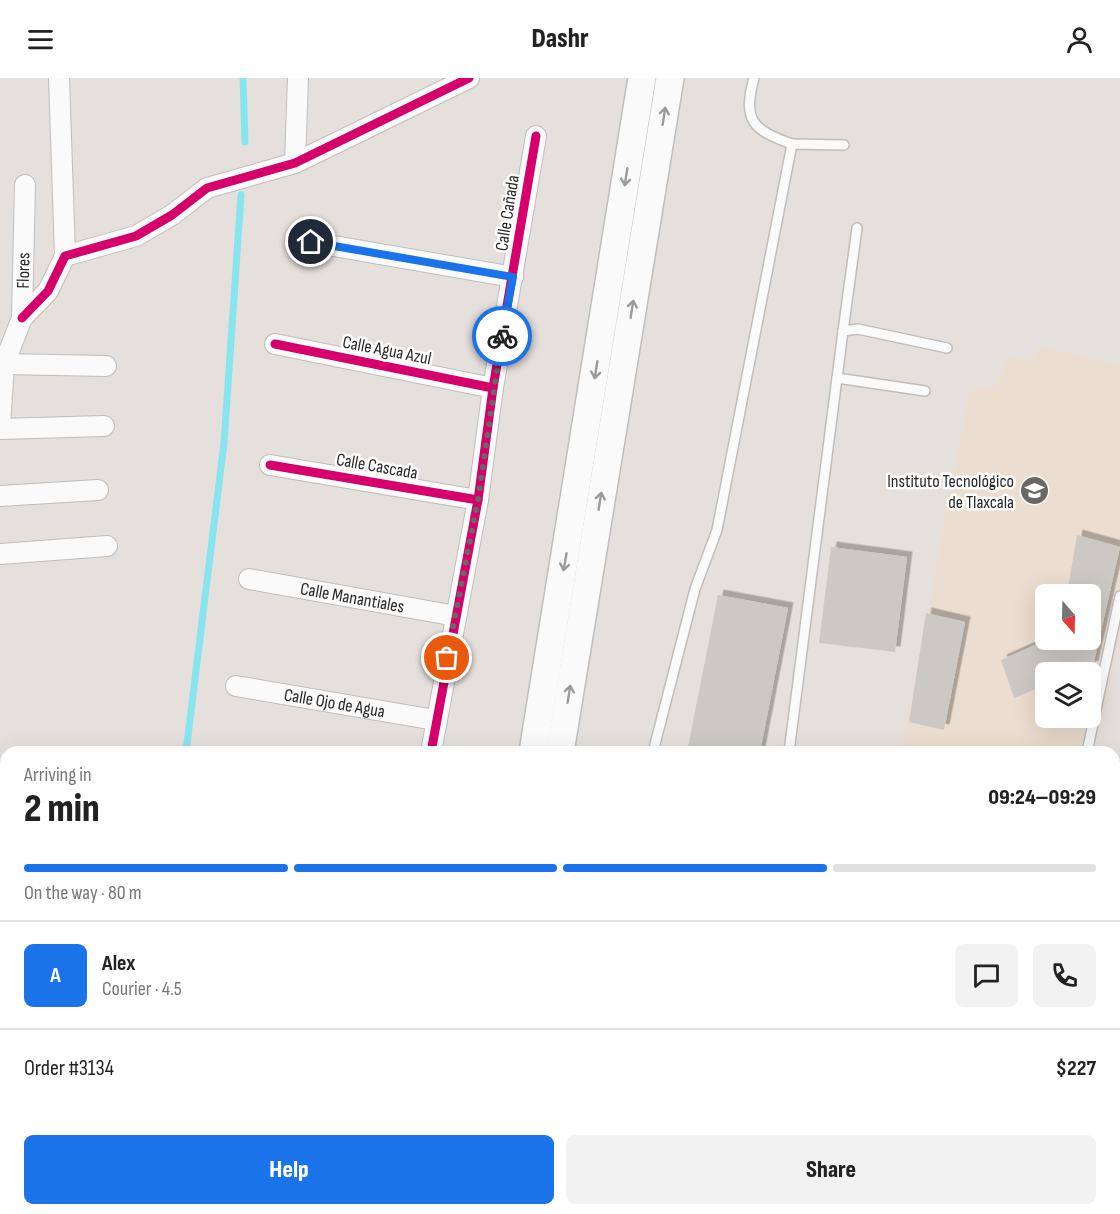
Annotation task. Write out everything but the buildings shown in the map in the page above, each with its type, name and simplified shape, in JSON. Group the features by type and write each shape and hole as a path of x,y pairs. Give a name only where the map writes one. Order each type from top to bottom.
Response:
{"main road":[{"path":"534,746 642,78"},
{"path":"561,746 670,78"}],"street":[{"path":"22,318 48,291 65,256 59,78"},
{"path":"295,163 298,78"},
{"path":"65,256 136,236 172,215 207,188 295,163 427,88 469,78"},
{"name":"Calle Cañada","path":"432,746 478,500 493,388 536,136"},
{"name":"Flores","path":"0,427 4,364 22,318 25,185"},
{"path":"311,242 513,277"},
{"name":"Calle Agua Azul","path":"275,344 493,388"},
{"path":"4,364 106,366"},
{"path":"0,427 104,426"},
{"name":"Calle Cascada","path":"270,465 478,500"},
{"path":"0,496 98,490"},
{"path":"0,554 106,546"},
{"name":"Calle Manantiales","path":"249,579 456,616"},
{"name":"Calle Ojo de Agua","path":"236,686 435,720"}],"lane":[{"path":"754,78 749,97 751,118 764,134 792,144 844,145"},
{"path":"655,746 695,589 717,530 792,144"},
{"path":"790,746 857,228"},
{"path":"843,331 858,329 947,348"},
{"path":"837,378 925,391"},
{"path":"1088,746 1120,596"}],"shaded area":[{"name":"Instituto Tecnológico de Tlaxcala","path":"1038,346 1120,366 1120,637 1101,724 1101,662 1035,662 1035,728 1100,728 1098,738 1080,746 902,746 970,388 996,388 1008,357 1033,361"}],"waterway":[{"path":"243,78 245,142"},
{"path":"187,746 224,443 241,195"}],"cycle path":[{"path":"22,318 48,291 65,256 136,236 172,215 207,188 295,163 469,78"},
{"path":"432,746 478,500 493,388 536,136"},
{"path":"275,344 493,388"},
{"path":"270,465 478,500"}],"way so far":[{"path":"447,658 478,500 502,336"}],"place":[{"name":"Instituto Tecnológico de Tlaxcala","path":"1035,491"}],"route":[{"path":"311,242 513,277 502,336"}]}
